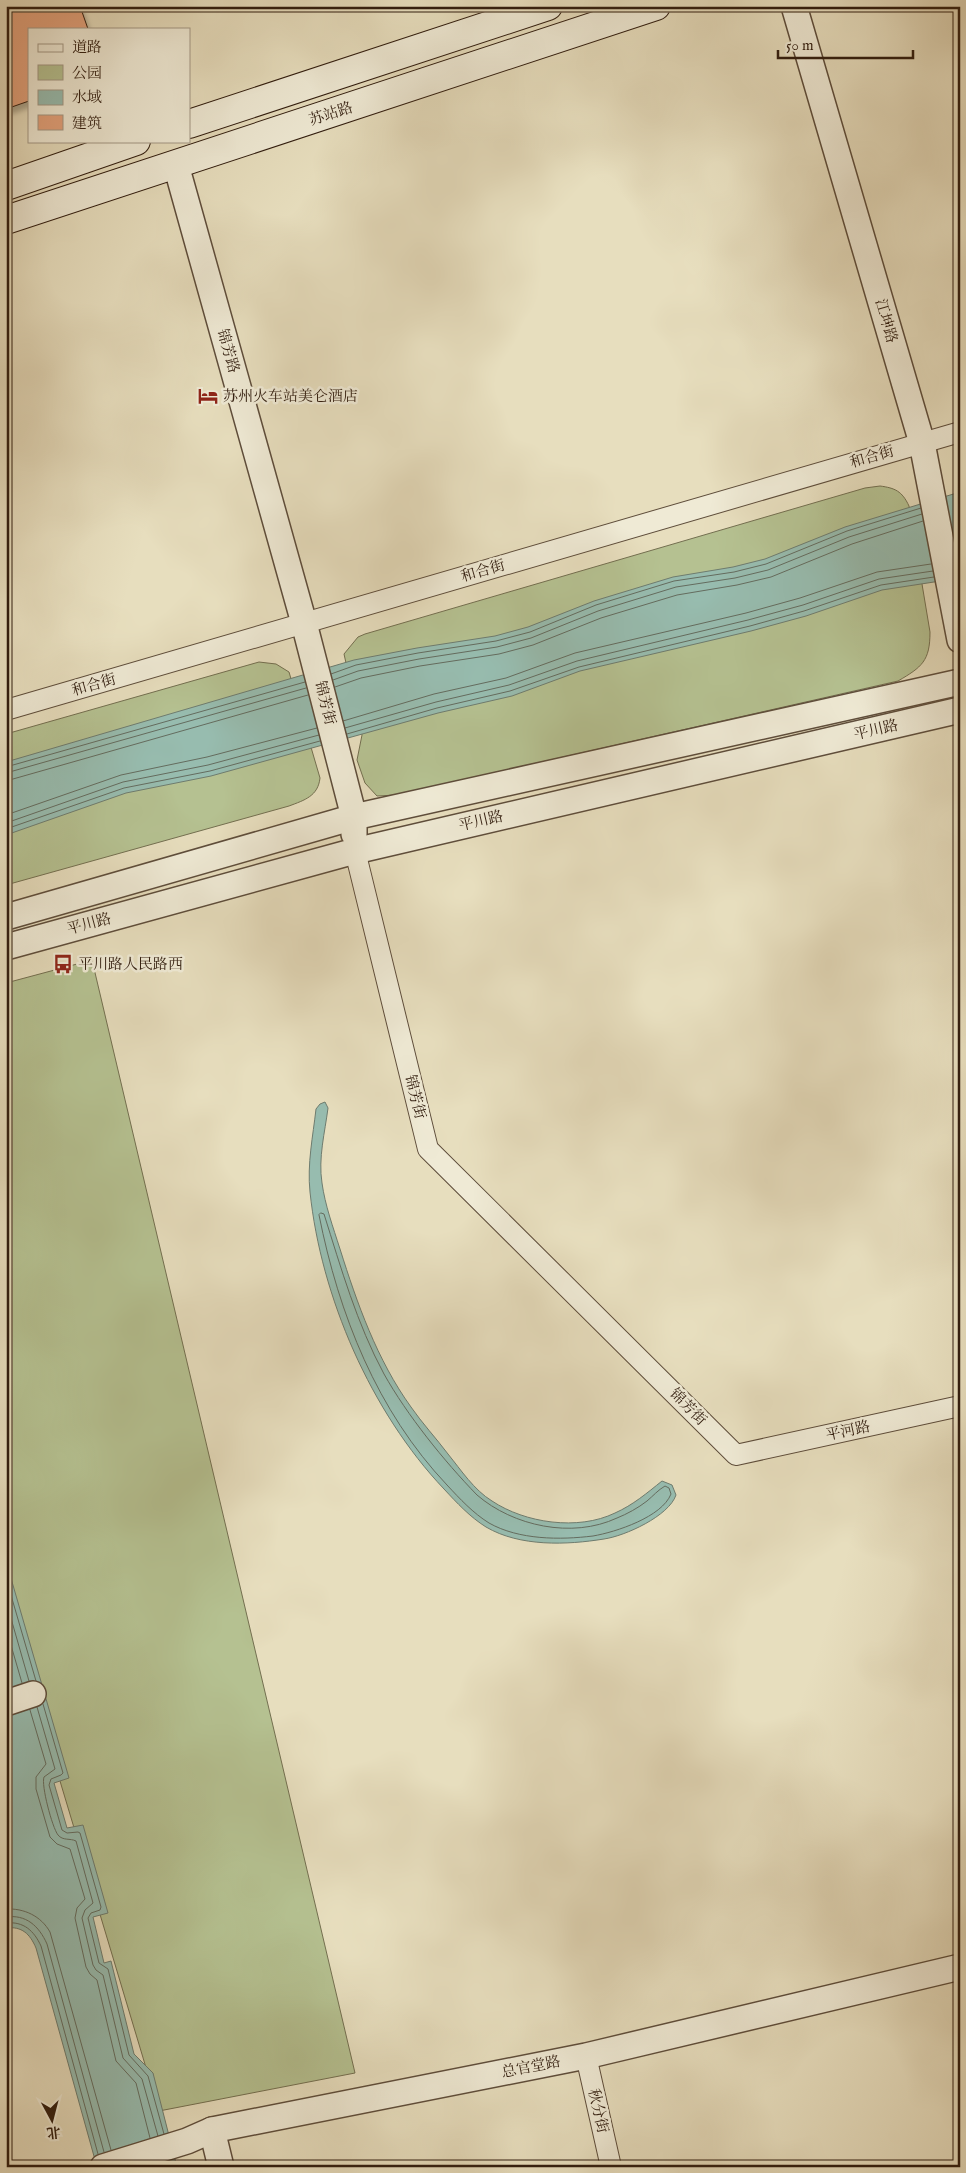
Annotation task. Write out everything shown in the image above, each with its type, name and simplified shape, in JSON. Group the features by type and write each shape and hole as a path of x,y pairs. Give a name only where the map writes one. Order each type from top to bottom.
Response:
{"main road":[{"path":"190,124 548,6"},
{"name":"苏站路","path":"6,220 656,6"},
{"path":"6,186 133,142"}],"street":[{"name":"江坤路","path":"794,6 922,443 958,630"},
{"name":"锦芳路","path":"176,165 304,623"},
{"name":"和合街","path":"6,710 960,432"},
{"name":"锦芳街","path":"304,623 354,818 355,851 428,1149 736,1455"},
{"name":"平川路","path":"6,917 354,818 960,682"},
{"name":"平川路","path":"6,947 355,851 960,710"},
{"name":"平河路","path":"736,1455 960,1406"},
{"path":"6,1704 33,1694"},
{"name":"总官堂路","path":"103,2167 187,2141 212,2130 586,2056 960,1967"},
{"name":"秋分街","path":"586,2056 611,2167"},
{"path":"212,2130 221,2167"}],"green space":[{"path":"880,486 898,491 909,506 930,632 930,642 923,662 913,672 898,681 396,795 377,796 365,783 357,760 362,735 344,654 358,637 865,488"},
{"path":"259,662 276,664 289,672 320,778 314,793 289,806 6,885 6,734"},
{"path":"92,960 355,2073 159,2111 6,1601 6,983"}],"water":[{"path":"960,492 960,578 882,590 806,616 751,631 580,671 512,696 438,713 211,776 126,793 6,835 6,762 354,660 495,636 528,627 594,601 673,577 733,567 765,559 845,527"},
{"path":"325,1102 328,1108 321,1155 323,1191 361,1310 378,1351 399,1389 420,1419 468,1479 485,1496 505,1509 520,1515 552,1522 585,1522 600,1519 628,1506 662,1481 672,1485 676,1495 672,1503 665,1510 645,1524 623,1534 604,1539 544,1543 514,1538 499,1534 486,1527 464,1510 418,1458 394,1425 372,1389 338,1312 325,1272 316,1232 309,1171 316,1109"},
{"path":"6,1568 8,1568 69,1778 54,1783 67,1828 83,1825 108,1913 93,1917 104,1963 111,1961 134,2054 153,2073 177,2167 97,2167 36,1948 25,1932 17,1928 6,1928"}],"building":[{"path":"6,6 80,6 88,28 28,28 28,101 6,109"}],"place":[{"name":"苏州火车站美仑酒店","path":"208,396"},
{"name":"平川路人民路西","path":"63,964"}]}
